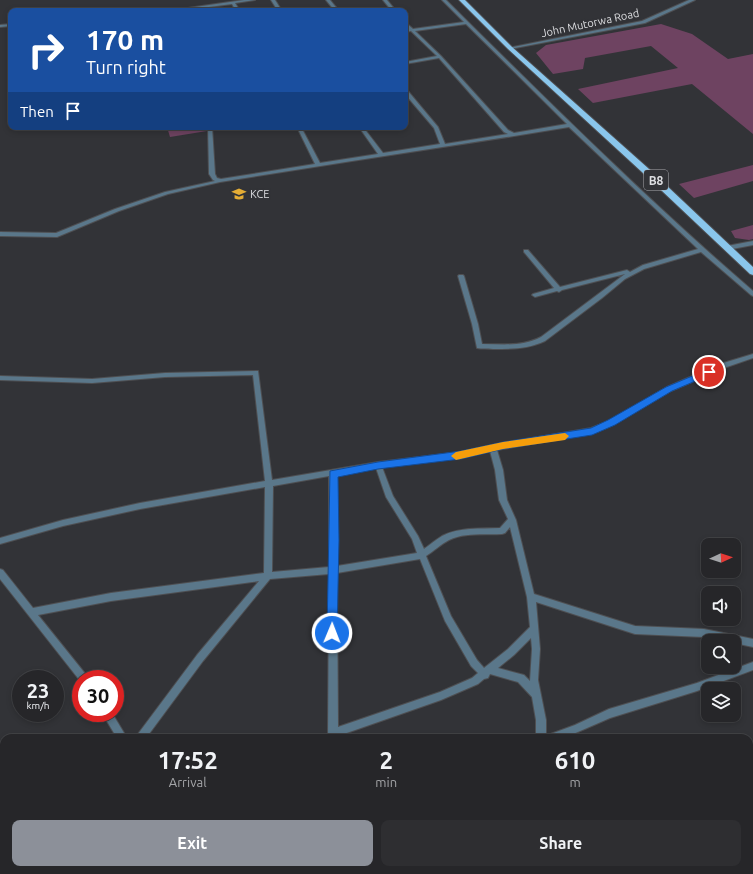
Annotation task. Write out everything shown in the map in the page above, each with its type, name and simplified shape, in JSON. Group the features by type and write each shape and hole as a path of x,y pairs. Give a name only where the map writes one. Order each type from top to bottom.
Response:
{"highway":[{"name":"B8","path":"462,0 753,272"}],"street":[{"path":"193,8 253,0"},
{"path":"385,0 392,8"},
{"path":"444,0 465,23 702,250 753,294"},
{"name":"John Mutorwa Road","path":"512,48 643,22 694,0"},
{"path":"233,3 236,8"},
{"path":"408,31 465,23"},
{"path":"408,26 440,57 506,131 514,135"},
{"path":"408,62 440,57"},
{"path":"408,95 436,128 444,145"},
{"path":"0,234 57,235 117,210 167,194 221,181 381,154 514,135 570,124"},
{"path":"210,130 212,174 215,179 221,181"},
{"path":"301,130 318,164"},
{"path":"363,130 381,154"},
{"path":"727,248 753,243"},
{"path":"535,295 559,290 702,250"},
{"path":"526,251 559,290"},
{"path":"461,276 475,324 479,346 524,346 534,344 543,339 623,278 645,266"},
{"path":"0,541 63,523 140,506 378,466 461,455 592,431 611,423 669,389 722,366 753,356"},
{"path":"0,378 92,381 178,375 256,373 269,484 268,576 200,658 143,734"},
{"path":"493,448 499,470 503,500 512,520 531,597 536,649 534,680 541,720 541,734"},
{"path":"378,466 390,497 415,538 448,618 474,663 487,672 521,678 536,695"},
{"path":"333,474 333,734"},
{"path":"31,612 111,597 268,576 333,570 422,555 449,536 467,533 502,531 512,520"},
{"path":"0,573 77,670"},
{"path":"531,597 635,630 704,633 753,643"},
{"path":"338,734 460,688 487,672 533,630"},
{"path":"562,734 609,714 697,687 753,666"},
{"path":"112,722 120,734"}],"shaded area":[{"path":"661,24 692,34 728,59 753,54 753,134 692,84 593,103 578,89 678,68 651,46 585,58 583,69 553,74 536,53 546,45"},
{"path":"168,130 207,131 170,137"},
{"path":"753,165 753,181 694,198 679,184"},
{"path":"753,225 753,239 749,240 735,238 731,231"}],"slow traffic":[{"path":"456,456 503,446 565,436"}],"place":[{"name":"KCE","path":"239,194"}],"route":[{"path":"332,633 334,540 333,474 378,466 461,455 503,446 592,431 611,423 639,405 669,389 709,372"}]}
